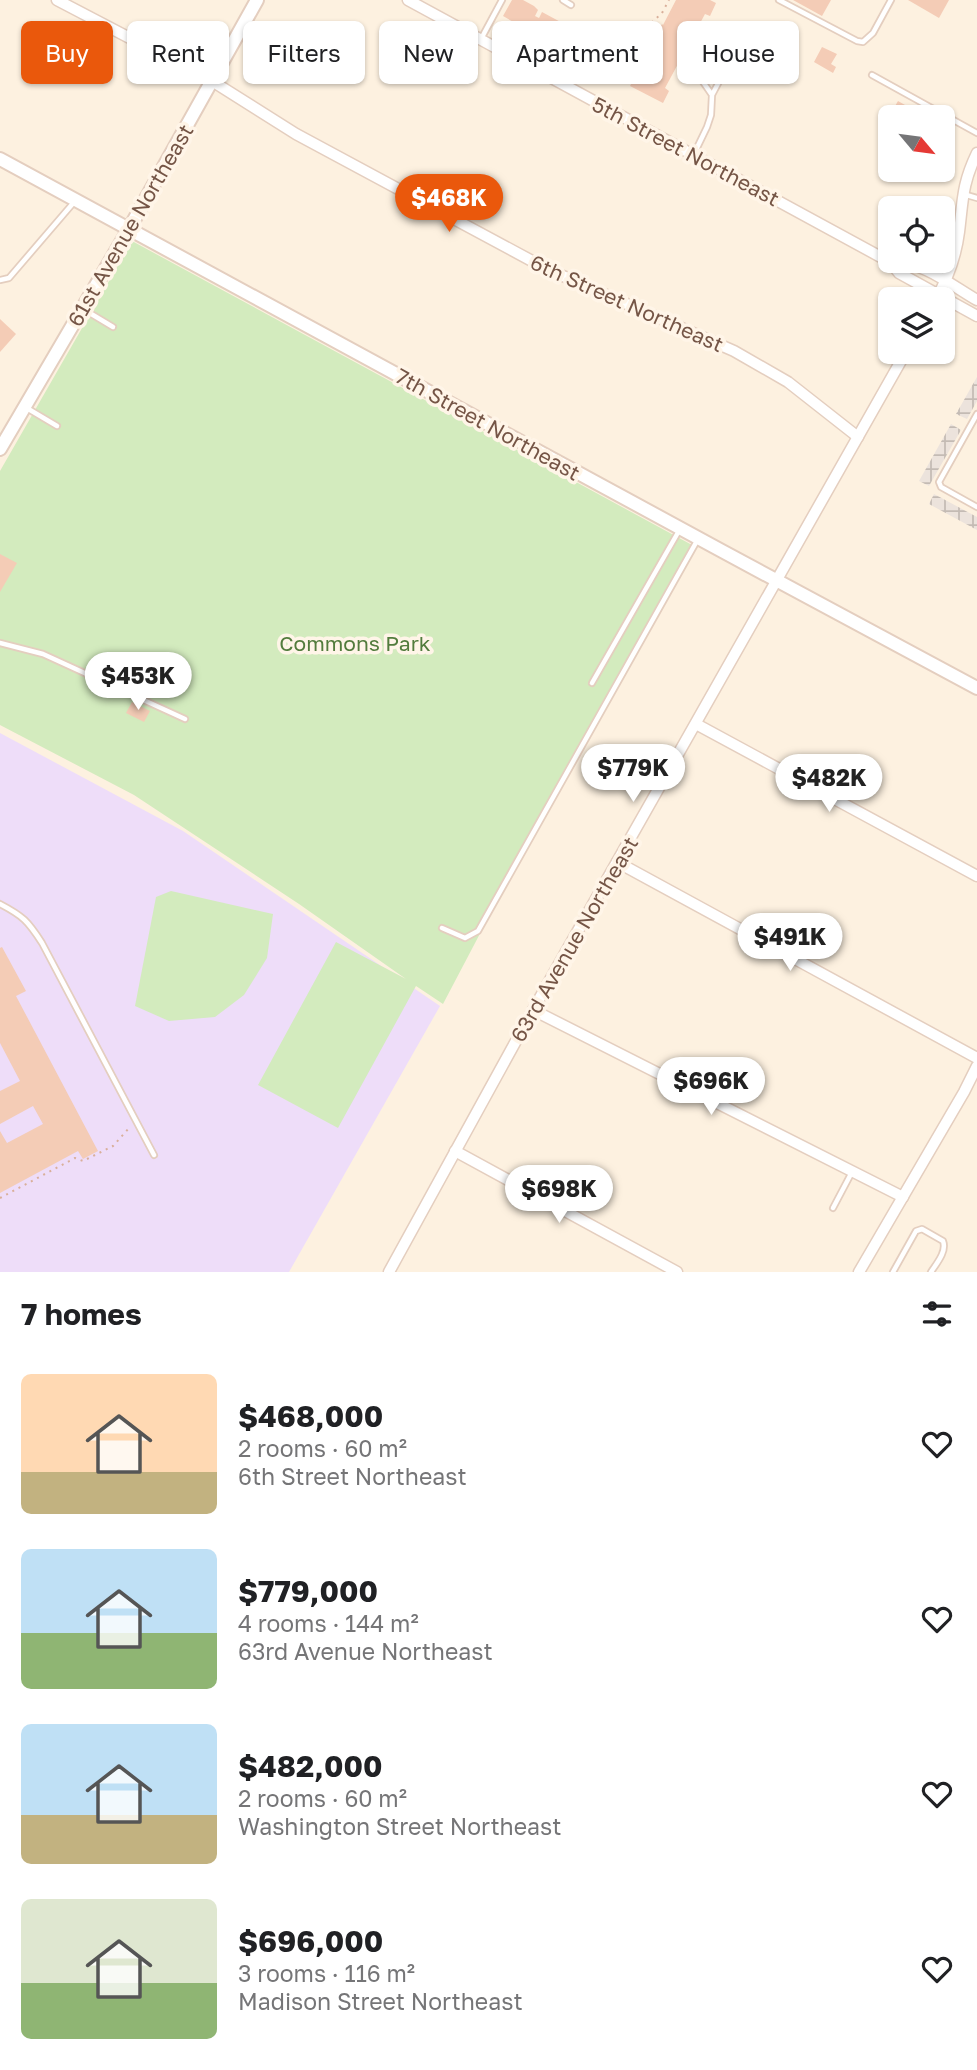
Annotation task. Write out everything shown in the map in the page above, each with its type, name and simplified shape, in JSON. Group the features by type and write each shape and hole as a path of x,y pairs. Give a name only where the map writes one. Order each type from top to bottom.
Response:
{"street":[{"name":"6th Street Northeast","path":"57,0 127,37"},
{"name":"61st Avenue Northeast","path":"229,50 257,0"},
{"name":"5th Street Northeast","path":"408,0 878,255"},
{"name":"61st Avenue Northeast","path":"0,449 210,84"},
{"name":"6th Street Northeast","path":"217,84 296,134 547,269 761,366 788,382 858,437"},
{"path":"943,287 955,253 965,180 977,153"},
{"name":"7th Street Northeast","path":"0,159 977,688"},
{"name":"5th Street Northeast","path":"901,273 922,287"},
{"name":"5th Street Northeast","path":"930,273 977,300"},
{"name":"5th Street Northeast","path":"955,306 977,316"},
{"name":"63rd Avenue Northeast","path":"389,1272 533,1010 899,364"},
{"path":"696,724 977,876"},
{"path":"617,862 977,1058"},
{"path":"533,1010 902,1197"},
{"path":"859,1272 977,1066"},
{"path":"455,1151 677,1272"}],"lane":[{"path":"481,40 502,0"},
{"path":"563,0 571,5"},
{"path":"779,0 863,42 873,33 891,0"},
{"path":"693,155 708,127 712,95 733,55 719,50 712,52 702,67 701,79 712,95"},
{"path":"872,75 977,133"},
{"path":"962,194 977,198"},
{"path":"0,279 9,278 76,200"},
{"path":"82,309 113,327"},
{"path":"25,407 57,426"},
{"path":"977,414 939,482 941,487 977,507"},
{"path":"592,683 681,528"},
{"path":"442,929 465,938 478,931 699,538"},
{"path":"0,643 43,654 185,719"},
{"path":"0,904 21,915 42,943 154,1155"},
{"path":"833,1208 852,1172"},
{"path":"893,1272 916,1231 922,1229 944,1244 944,1250 931,1272"}],"path":[{"path":"653,21 662,13 669,0"},
{"path":"0,1198 75,1158 83,1161 113,1146 136,1121"}],"shaded area":[{"path":"977,377 977,401 967,419 956,414"},
{"path":"951,424 961,430 929,486 919,481"},
{"path":"934,494 977,517 977,530 929,504"},
{"path":"0,733 183,831 440,1006 289,1272 0,1272"}],"green space":[{"name":"Commons Park","path":"132,241 692,545 536,827 443,1004 416,986 338,1128 258,1085 336,942 406,979 299,904 134,795 0,725 0,471"},
{"path":"171,891 273,914 267,958 244,995 215,1017 169,1021 135,1006 156,897"}],"building":[{"path":"512,0 523,0 538,10 535,16 539,18 542,12 559,21 512,21 503,16"},
{"path":"676,0 710,0 716,3 710,16 705,14 701,21 677,21 677,66 665,88 669,91 663,103 630,86 663,84 663,25"},
{"path":"793,0 831,0 822,16"},
{"path":"908,0 949,0 939,18"},
{"path":"822,47 837,54 831,64 836,67 833,73 814,62"},
{"path":"0,319 16,334 0,352"},
{"path":"0,554 17,563 0,592"},
{"path":"132,702 150,711 144,722 126,713"},
{"path":"2,947 26,991 16,996 98,1151 83,1159 78,1151 0,1193 0,1131 7,1143 43,1124 33,1106 0,1124 0,1091 20,1081 0,1043"}]}
